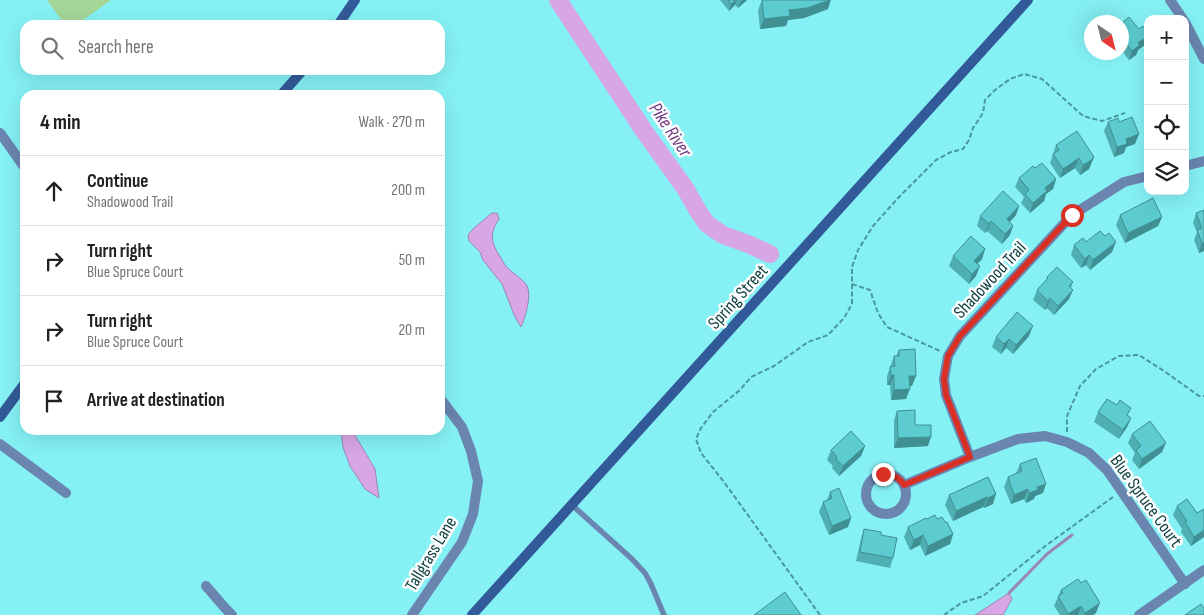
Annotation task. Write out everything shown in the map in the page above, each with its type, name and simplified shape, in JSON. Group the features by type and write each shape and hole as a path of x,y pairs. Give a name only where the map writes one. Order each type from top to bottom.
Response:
{"main road":[{"path":"341,20 355,0"},
{"name":"Spring Street","path":"472,615 1028,0"},
{"path":"285,90 299,75"},
{"path":"0,417 20,390"}],"street":[{"path":"1170,0 1180,15"},
{"path":"1189,30 1204,59"},
{"path":"0,133 20,161"},
{"path":"1189,165 1204,161"},
{"name":"Shadowood Trail","path":"970,457 946,395 944,379 948,356 960,336 1072,215 1124,182 1144,177"},
{"name":"Tallgrass Lane","path":"412,615 462,542 473,514 478,482 471,451 462,427 445,405"},
{"name":"Blue Spruce Court","path":"904,485 1018,439 1045,436 1067,442 1089,453 1107,470 1185,584"},
{"path":"0,444 66,493"},
{"path":"1139,615 1204,570"},
{"path":"206,586 232,615"}],"lane":[{"path":"572,505 645,573 664,615"}],"path":[{"path":"820,615 701,453 696,439 701,428 713,412 740,390 751,377 774,366 808,342 828,335 844,318 852,304 852,267 858,250 873,226 936,160 951,152 963,149 983,113 985,100 995,90 1010,79 1024,74 1042,79 1083,116 1102,120 1125,113"},
{"path":"852,283 870,290 878,313 887,327 948,356"},
{"path":"1067,442 1067,416 1080,386 1096,369 1119,356 1139,355 1199,396 1204,396"},
{"path":"944,615 960,603 983,596 1048,544 1121,491"}],"green space":[{"path":"47,0 111,0 83,20 61,20"}],"shaded area":[{"path":"492,213 497,213 499,219 492,238 495,248 506,266 527,286 529,295 521,327 502,284 483,260 480,252 469,241 468,235"},
{"path":"342,435 355,435 375,469 379,498 365,489 350,466 343,447"},
{"path":"1009,593 1012,599 1003,615 975,615"}],"building":[{"path":"728,0 736,0 731,4"},
{"path":"762,0 830,0 807,8 789,10 790,16 764,19"},
{"path":"1129,17 1139,29 1144,27 1144,39 1132,51 1129,47"},
{"path":"1132,117 1139,134 1126,139 1127,144 1117,147 1108,122 1118,118 1119,122"},
{"path":"1077,131 1094,157 1083,165 1079,158 1063,169 1053,154 1059,150 1056,145"},
{"path":"1042,163 1056,179 1045,188 1047,191 1033,203 1025,194 1029,190 1019,178 1033,166 1035,168"},
{"path":"1003,191 1019,206 1007,219 1013,226 1005,234 991,221 989,224 980,216"},
{"path":"1153,198 1162,217 1128,233 1120,215"},
{"path":"1204,210 1204,243 1202,243 1197,230 1202,228 1196,213"},
{"path":"1100,231 1105,236 1109,233 1116,242 1093,260 1089,255 1085,259 1074,245 1083,238 1086,242"},
{"path":"971,236 985,249 974,261 980,266 972,274 953,256"},
{"path":"1057,267 1073,282 1069,286 1073,290 1058,306 1050,298 1048,301 1037,290"},
{"path":"1017,312 1033,326 1016,345 1009,339 1004,344 996,337"},
{"path":"915,349 916,376 909,376 910,389 894,390 894,375 891,376 890,367 895,366 894,356 899,356 899,350"},
{"path":"1107,399 1117,405 1120,400 1131,408 1127,415 1131,418 1123,430 1098,412"},
{"path":"915,410 915,425 931,425 931,437 898,438 897,411"},
{"path":"1150,421 1166,443 1142,459 1136,450 1141,446 1132,434"},
{"path":"851,431 865,446 843,466 831,450"},
{"path":"1036,458 1046,484 1037,487 1038,490 1029,493 1028,489 1014,495 1008,477 1022,471 1020,464"},
{"path":"988,477 996,494 956,511 949,495"},
{"path":"839,488 851,518 832,526 823,502 832,498 830,492"},
{"path":"1187,499 1197,513 1204,509 1204,530 1194,537 1185,522 1187,521 1177,506"},
{"path":"935,515 937,519 942,517 947,522 953,534 928,546 923,535 914,540 908,527"},
{"path":"864,529 881,532 881,535 897,538 893,558 860,552"},
{"path":"1078,579 1081,583 1086,580 1100,603 1085,613 1081,606 1068,614 1058,596 1063,593 1061,590"},
{"path":"785,592 801,615 754,615"},
{"path":"1201,604 1204,608 1204,615 1185,615"}],"waterway":[{"name":"Pike River","path":"558,0 644,131 685,188 707,224 723,235 770,254"},
{"path":"1009,593 1047,554 1072,535"}],"route":[{"path":"883,474 896,476 904,485 970,457 946,395 944,379 948,356 960,336 1072,215"}]}
